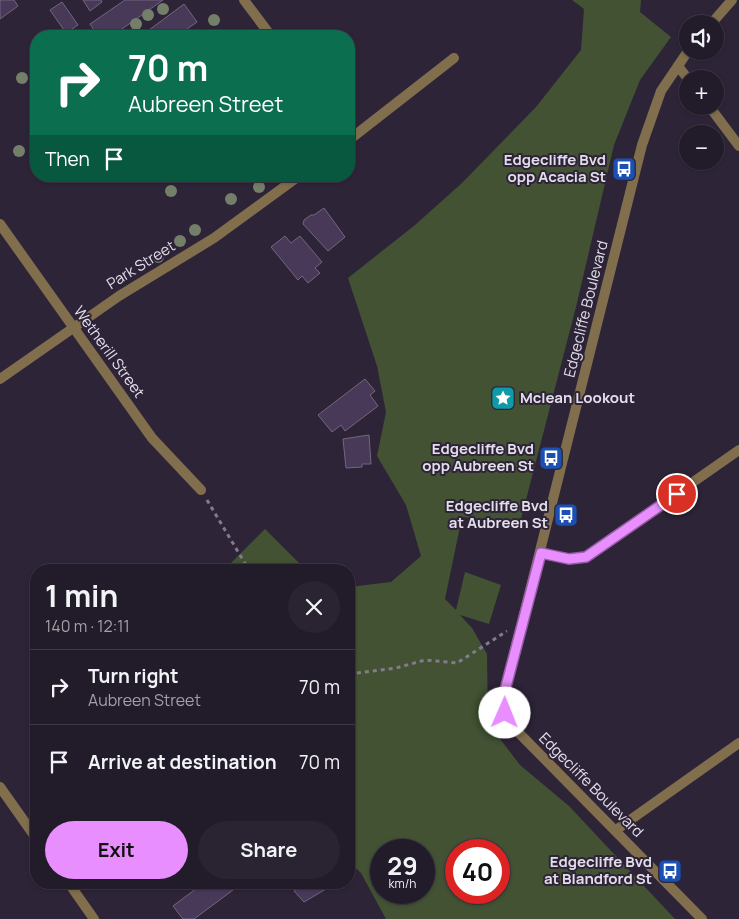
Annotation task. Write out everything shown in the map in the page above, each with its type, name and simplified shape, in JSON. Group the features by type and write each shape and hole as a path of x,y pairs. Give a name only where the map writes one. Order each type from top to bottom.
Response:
{"street":[{"path":"244,0 266,30"},
{"path":"719,15 732,0"},
{"path":"355,135 454,58"},
{"name":"Edgecliffe Boulevard","path":"682,60 661,91 642,145 541,553 503,698 505,713 520,734 702,919"},
{"path":"678,66 681,70"},
{"path":"716,115 739,146"},
{"name":"Park Street","path":"0,379 119,296 214,238 291,182"},
{"name":"Wetherill Street","path":"0,224 152,438 201,490"},
{"path":"541,553 569,559 586,557 739,450"},
{"path":"616,830 739,742"},
{"path":"0,787 30,830"},
{"path":"73,889 94,919"}],"path":[{"path":"201,490 246,564"},
{"path":"355,673 396,668 425,660 457,663 522,622"}],"green space":[{"path":"572,0 641,0 640,12 671,37 640,80 614,145 576,307 520,523 462,517 445,599 456,610 465,572 501,585 489,624 460,615 472,628 487,654 488,723 520,765 569,806 675,919 386,919 378,904 435,904 435,839 370,839 370,890 361,873 355,868 355,586 391,582 421,556 406,505 377,456 386,412 377,366 348,278 415,225 462,183 536,107 581,50 584,9"},
{"path":"265,529 300,564 230,564"}],"building":[{"path":"0,0 14,0 18,6 0,19"},
{"path":"83,0 101,0 102,2 90,11"},
{"path":"125,0 163,0 120,30 94,30 90,24"},
{"path":"62,2 78,25 70,30 64,30 50,10"},
{"path":"184,4 197,22 186,30 149,30"},
{"path":"324,208 345,237 328,251 303,224 304,220"},
{"path":"285,236 291,243 300,236 322,262 315,268 320,273 308,283 302,276 298,280 271,247"},
{"path":"365,379 375,391 370,395 378,406 345,431 341,425 332,432 318,415"},
{"path":"369,435 371,464 362,464 362,467 346,468 343,439"},
{"path":"196,889 233,890 194,919 183,919 173,906"},
{"path":"297,889 326,889 304,902 294,891"}],"place":[{"name":"Edgecliffe Bvd opp Acacia St","path":"624,169"},
{"name":"Mclean Lookout","path":"503,398"},
{"name":"Edgecliffe Bvd opp Aubreen St","path":"551,458"},
{"name":"Edgecliffe Bvd at Aubreen St","path":"566,515"},
{"name":"Edgecliffe Bvd at Blandford St","path":"670,871"}],"route":[{"path":"505,713 503,698 541,553 569,559 586,557 677,494"}]}
